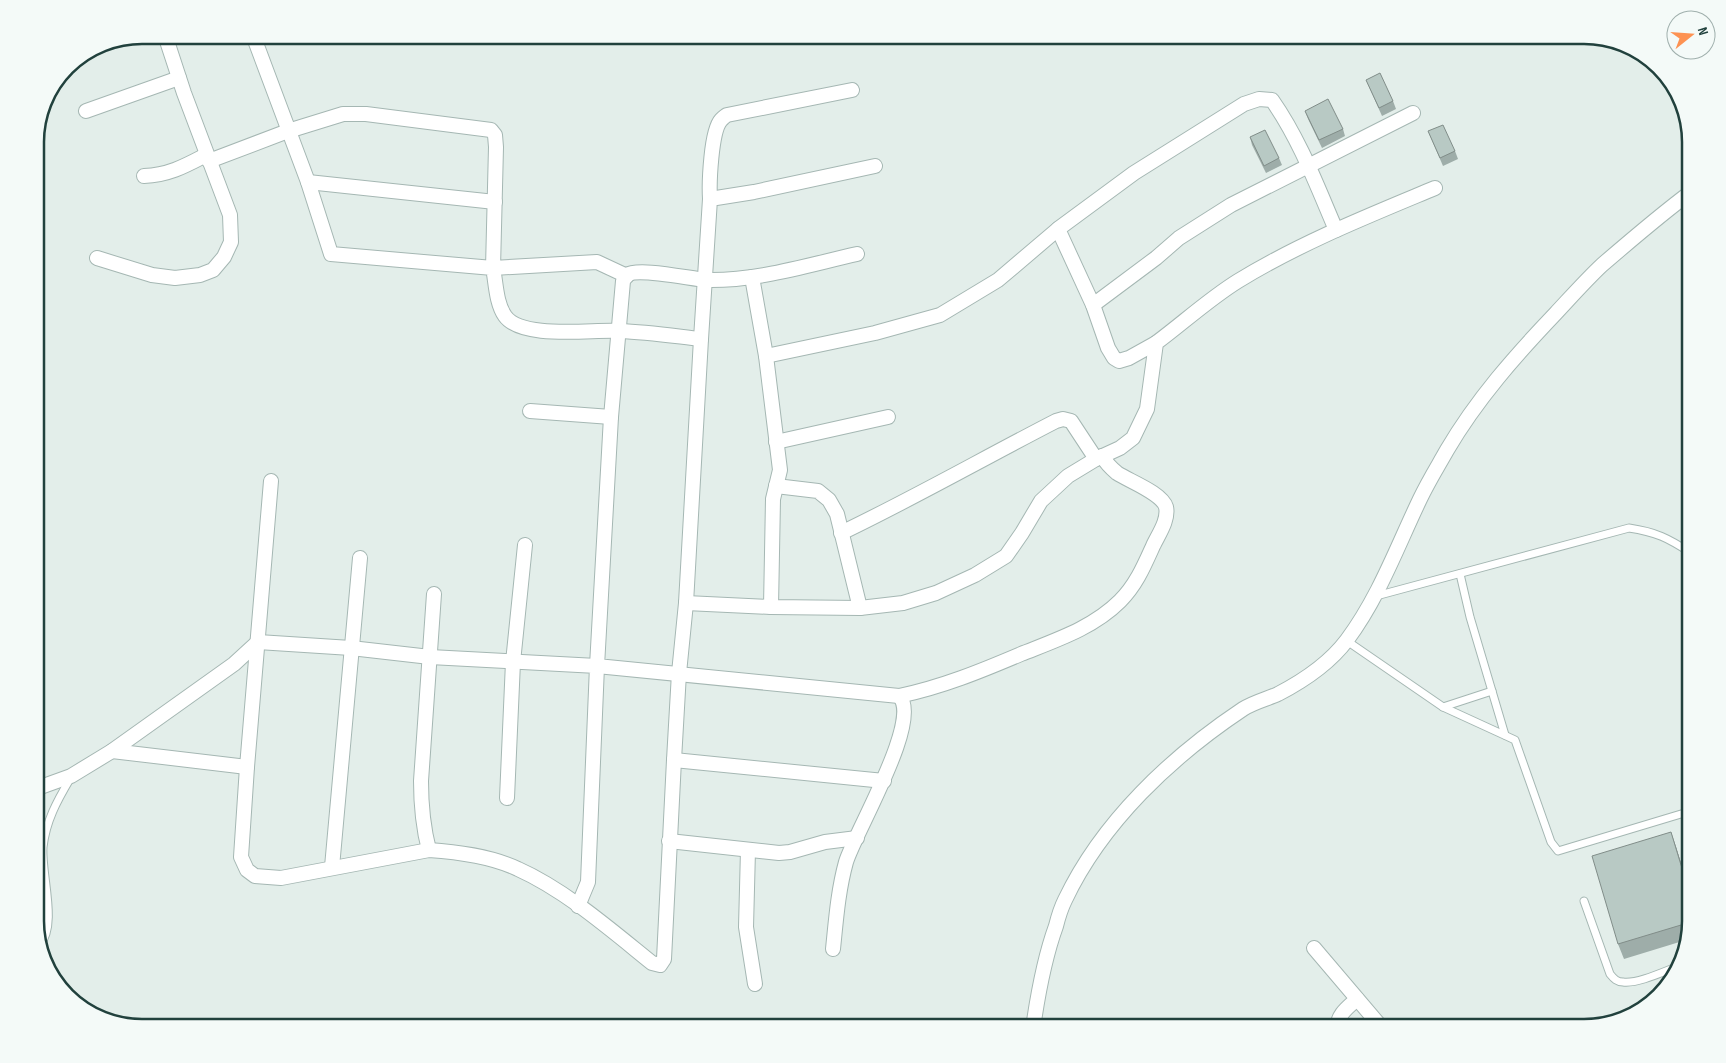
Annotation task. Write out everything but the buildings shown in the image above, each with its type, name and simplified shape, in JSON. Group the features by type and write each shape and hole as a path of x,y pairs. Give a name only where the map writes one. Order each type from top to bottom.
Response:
{"street":[{"path":"97,258 152,275 175,278 200,276 212,270 224,257 231,242 230,215 168,44"},
{"path":"256,44 308,182 331,254 493,268 596,262 626,276"},
{"path":"86,111 179,78"},
{"path":"272,482 247,766 241,857 247,870 254,876 281,878 429,850 490,858 517,868 544,882 652,963 660,964 664,959 679,673 686,602 700,339 710,199 708,181 716,130 720,120 727,115 852,90"},
{"path":"766,356 876,333 940,315 998,280 1058,229 1134,173 1244,104 1259,99 1272,100 1282,114 1308,165 1336,230"},
{"path":"1093,305 1156,258 1179,238 1231,205 1413,113"},
{"path":"144,176 171,172 343,114 366,114 491,130 495,136 496,147 493,268 498,298 505,316 515,325 552,332 619,330 700,339"},
{"path":"710,199 754,192 875,166"},
{"path":"308,182 495,202"},
{"path":"1058,229 1093,305 1108,348 1114,358 1119,361 1129,358 1156,343 1237,282 1336,230 1435,188"},
{"path":"1035,1019 1042,975 1064,901 1092,854 1124,810 1168,768 1209,733 1246,707 1276,695 1308,677 1331,659 1347,641 1384,581 1421,497 1447,450 1476,404 1517,353 1600,267 1653,221 1682,199"},
{"path":"578,906 588,882 611,417 623,282 626,276 632,273 645,272 704,280 735,280 857,254"},
{"path":"752,277 766,356 780,470 773,498 771,607"},
{"path":"686,602 771,607 860,608 903,603 936,593 975,574 1006,556 1041,501 1068,476 1120,448 1133,438 1147,409 1156,343"},
{"path":"530,410 611,417"},
{"path":"776,442 888,417"},
{"path":"44,786 71,776 112,751 234,664 258,642 351,648 430,657 598,666 899,696 924,690 956,681 1076,632 1102,616 1120,601 1136,582 1166,517 1166,509 1157,496 1110,468 1099,458 1070,421 1063,419 971,464 890,509 841,533"},
{"path":"776,486 818,491 829,500 837,514 860,608"},
{"path":"507,798 513,662 525,545"},
{"path":"332,867 360,558"},
{"path":"429,850 425,833 421,795 434,594"},
{"path":"834,949 837,901 846,861 884,782 905,718 905,706 903,699 899,696"},
{"path":"112,751 247,766"},
{"path":"674,760 884,782"},
{"path":"669,840 779,854 824,842 857,838"},
{"path":"748,850 746,926 755,984"},
{"path":"1314,948 1374,1019"},
{"path":"1339,1019 1342,1013 1357,999"}],"lane":[{"path":"1375,596 1629,528 1648,531 1665,537 1682,547"},
{"path":"1460,574 1470,617 1505,735"},
{"path":"1347,641 1443,707 1515,740 1551,842 1558,851 1682,814"},
{"path":"1443,707 1492,691"},
{"path":"44,841 46,825 71,776"},
{"path":"44,864 48,924 46,939"},
{"path":"1584,901 1610,974 1615,980 1624,983 1634,982 1669,969"}]}
